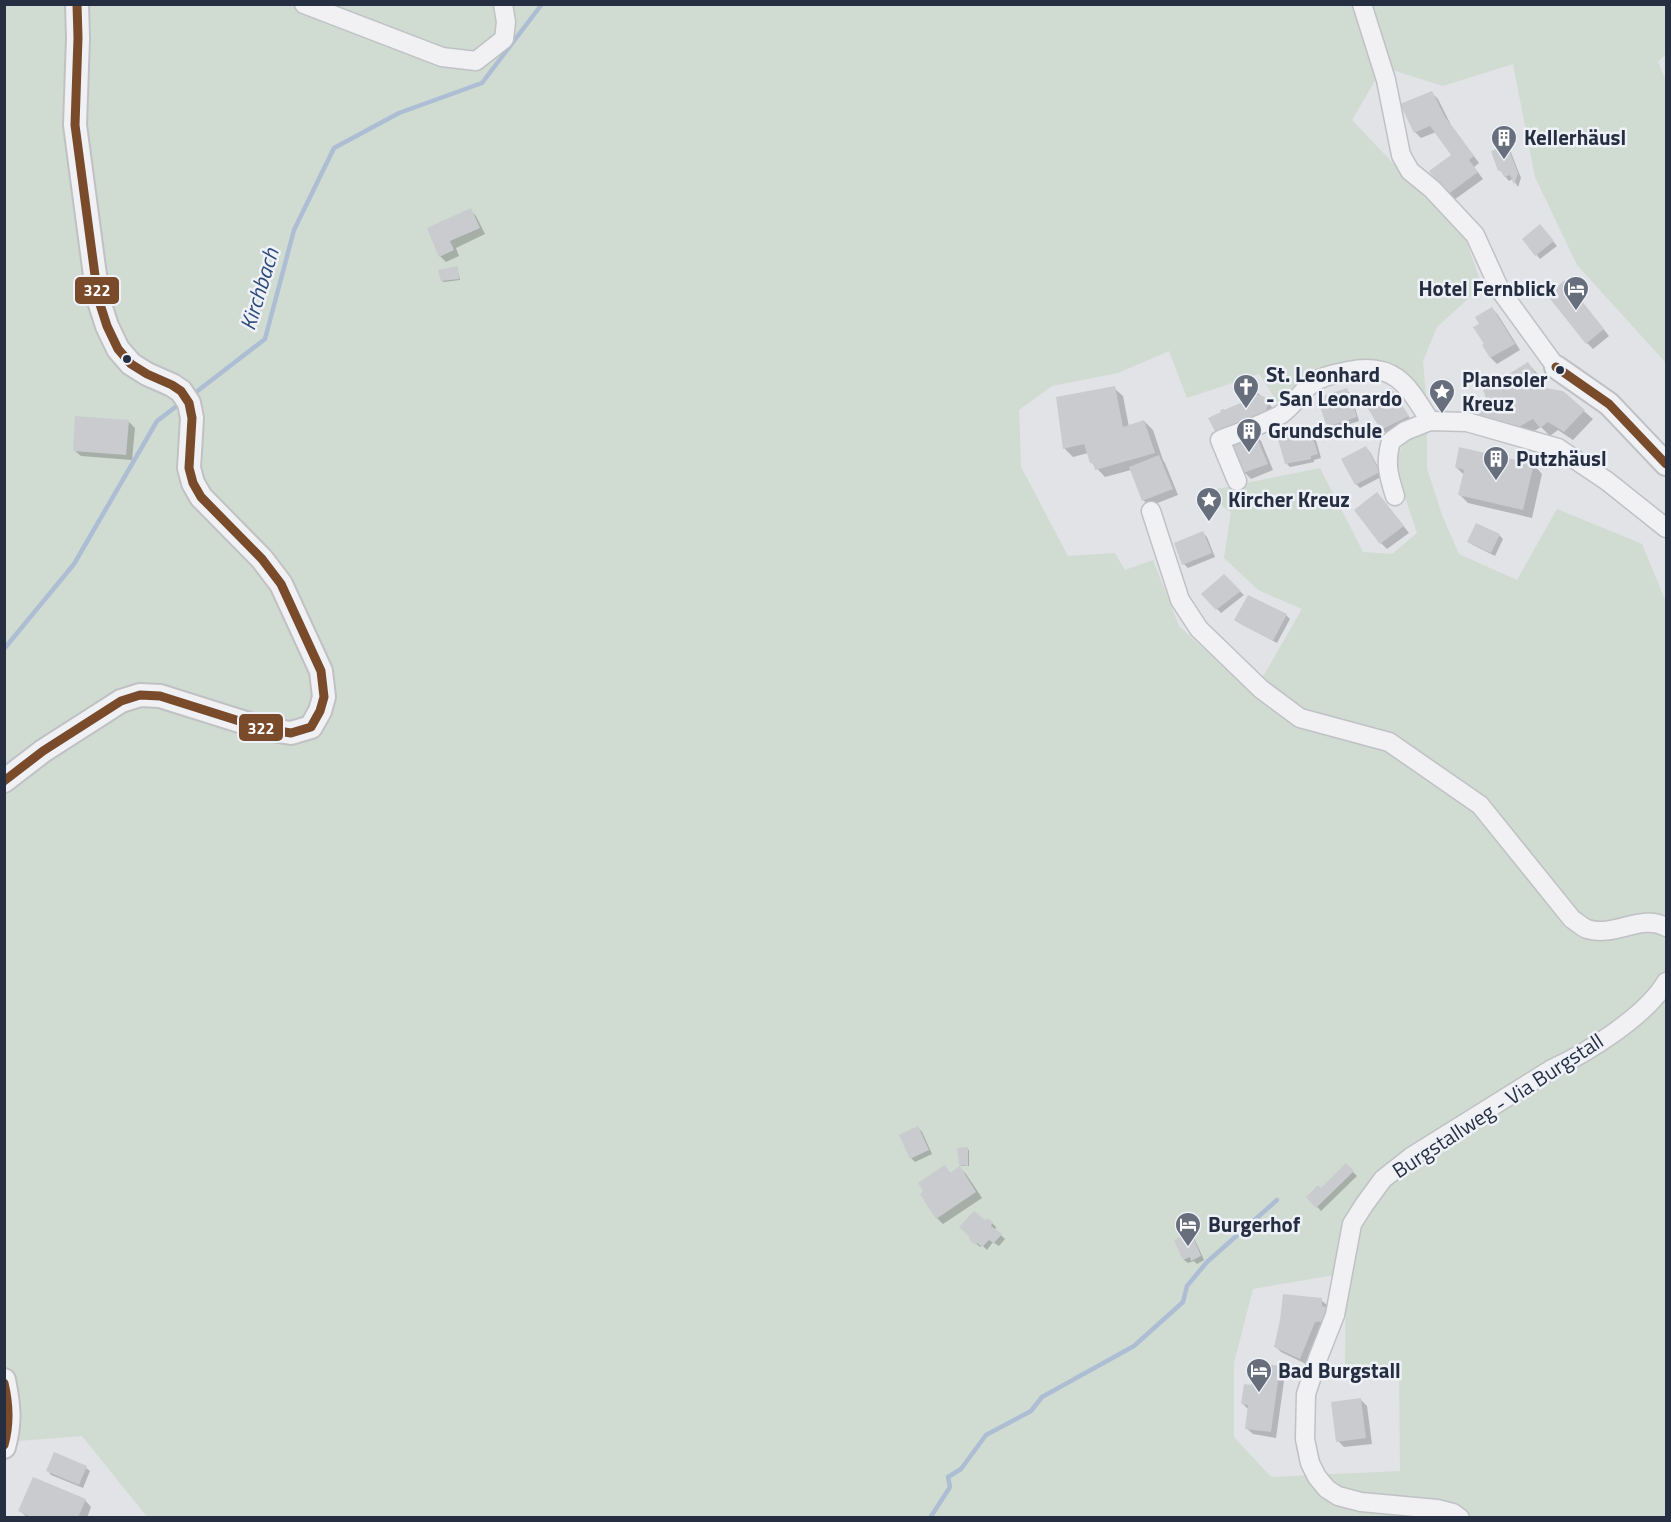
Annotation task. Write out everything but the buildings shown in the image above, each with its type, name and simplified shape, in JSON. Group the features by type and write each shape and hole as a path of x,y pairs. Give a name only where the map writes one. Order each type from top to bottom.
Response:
{"street":[{"path":"4,781 43,752 121,701 140,695 160,696 266,729 291,734 311,727 320,711 324,697 321,671 281,584 262,559 201,497 193,483 189,468 192,418 189,403 181,391 131,364 118,349 107,326 98,298 75,124 77,4"},
{"path":"304,4 442,57 476,61 504,39 506,22 503,4"},
{"path":"1362,4 1386,80 1401,155 1410,171 1432,189 1475,235 1500,290 1556,367 1609,404 1666,464"},
{"path":"1237,481 1220,440 1282,414 1311,384 1324,376 1376,368 1395,377 1409,389 1430,421"},
{"path":"1395,496 1388,475 1387,455 1391,441 1405,431 1430,421 1467,422 1558,448 1607,481 1666,528"},
{"path":"1151,511 1180,600 1199,629 1261,689 1300,718 1389,742 1480,805 1572,919 1586,929 1603,932 1643,923 1659,922 1666,927"},
{"name":"Burgstallweg - Via Burgstall","path":"1460,1518 1453,1513 1437,1509 1361,1502 1338,1496 1327,1490 1310,1463 1305,1439 1306,1394 1335,1315 1352,1224 1383,1179 1411,1157 1552,1070 1575,1059 1636,1016 1666,982"},
{"path":"4,1380 9,1404 8,1434 4,1447"}],"shaded area":[{"path":"5,5 1666,5 1666,54 1658,62 1666,81 1666,363 1577,265 1535,177 1513,64 1443,86 1383,67 1352,120 1466,240 1482,286 1437,327 1423,361 1427,408 1400,368 1359,362 1308,377 1278,403 1259,374 1187,398 1169,351 1118,373 1052,386 1019,410 1021,467 1068,556 1115,553 1125,570 1153,560 1179,626 1253,694 1302,609 1258,590 1224,558 1231,512 1202,492 1320,468 1363,552 1392,554 1417,533 1394,464 1405,440 1427,432 1427,468 1442,515 1459,554 1517,580 1557,509 1642,544 1666,602 1666,1517 148,1518 82,1436 5,1442","holes":["1346,1273 1345,1364 1399,1366 1400,1471 1271,1477 1234,1437 1234,1363 1253,1289"]}],"waterway":[{"name":"Kirchbach","path":"191,396 265,339 294,230 334,148 399,113 482,83 542,4"},
{"name":"Kirchbach","path":"4,649 74,564 157,421 182,402"},
{"path":"930,1518 950,1487 948,1477 961,1469 986,1435 1031,1411 1042,1397 1134,1346 1183,1302 1187,1286 1207,1262 1277,1200"}],"transit line":[{"name":"322","path":"4,781 43,751 121,701 140,695 160,696 265,729 291,733 311,727 320,711 324,697 321,671 281,584 262,559 201,497 193,483 189,468 192,418 189,403 181,391 131,364 118,349 107,326 98,298 75,125 77,4"},
{"name":"322","path":"1556,367 1609,404 1666,464"},
{"name":"322","path":"4,1383 8,1414 4,1445"}],"place":[{"name":"Kellerhäusl","path":"1504,161"},
{"name":"Hotel Fernblick","path":"1576,312"},
{"name":"St. Leonhard - San Leonardo","path":"1246,410"},
{"name":"Plansoler Kreuz","path":"1442,415"},
{"name":"Grundschule","path":"1249,454"},
{"name":"Putzhäusl","path":"1496,482"},
{"name":"Kircher Kreuz","path":"1209,523"},
{"name":"Burgerhof","path":"1188,1248"},
{"name":"Bad Burgstall","path":"1259,1394"}]}
